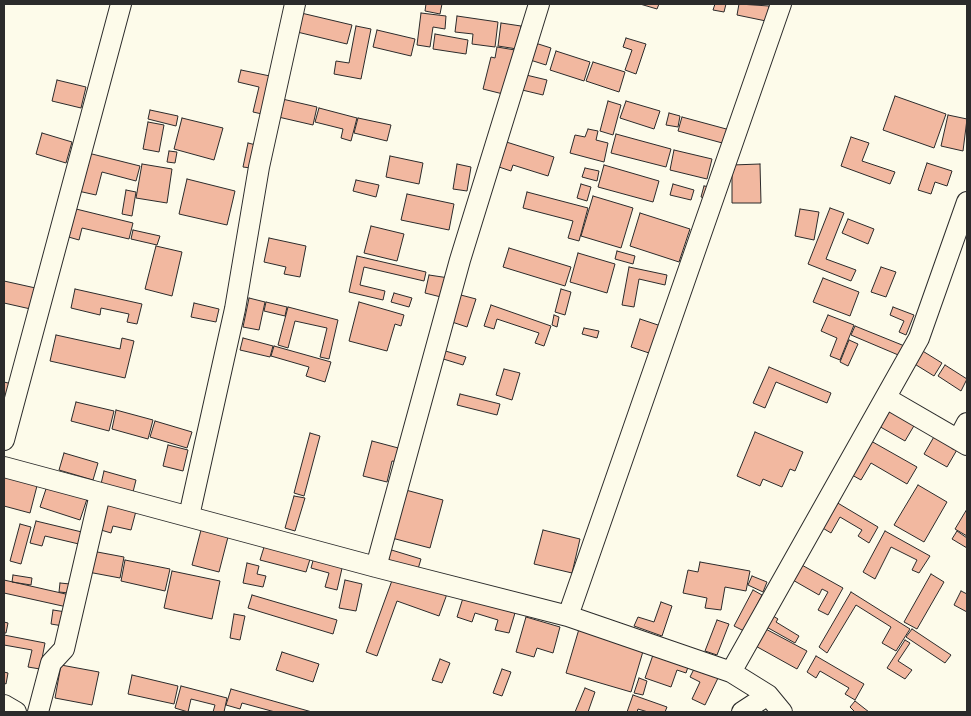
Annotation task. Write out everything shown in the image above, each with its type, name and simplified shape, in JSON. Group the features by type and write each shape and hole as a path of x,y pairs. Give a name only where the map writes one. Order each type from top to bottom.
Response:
{"street":[{"path":"4,440 121,4"},
{"path":"189,516 235,309 259,167 295,4"},
{"path":"376,567 460,260 539,4"},
{"path":"568,616 781,4"},
{"path":"731,672 919,338 967,202"},
{"path":"886,398 964,436"},
{"path":"4,467 376,567 568,616 731,672 768,695 782,712"},
{"path":"38,712 51,663 64,649 100,494"},
{"path":"742,712 768,695"},
{"path":"4,705 16,712"}],"building":[{"path":"426,4 442,4 440,14 425,11"},
{"path":"640,4 659,4 657,9"},
{"path":"715,4 726,4 724,12 713,10"},
{"path":"739,4 769,6 766,21 737,15"},
{"path":"297,12 352,25 347,44 293,31"},
{"path":"421,13 446,16 445,29 433,27 430,47 417,45"},
{"path":"457,16 498,22 495,47 472,44 473,34 455,32"},
{"path":"501,23 521,26 517,49 498,46"},
{"path":"356,26 371,29 361,79 334,74 336,61 349,63"},
{"path":"377,30 415,39 411,56 373,47"},
{"path":"435,34 468,40 466,54 433,49"},
{"path":"626,38 646,44 636,74 625,70 632,50 623,47"},
{"path":"532,42 551,48 546,65 527,59"},
{"path":"497,47 515,50 503,94 483,89 491,57 495,58"},
{"path":"556,51 590,62 584,81 550,70"},
{"path":"593,62 625,72 619,92 586,81"},
{"path":"241,70 270,76 262,114 253,112 259,87 238,82"},
{"path":"522,74 547,80 543,95 518,89"},
{"path":"57,80 86,87 81,108 52,101"},
{"path":"895,96 946,114 934,148 883,130"},
{"path":"278,98 317,107 313,125 274,116"},
{"path":"608,101 621,105 613,135 600,131"},
{"path":"626,101 660,111 654,129 620,118"},
{"path":"319,108 357,118 351,141 341,138 343,129 315,122"},
{"path":"150,110 178,116 176,126 148,119"},
{"path":"669,113 680,116 678,127 666,125"},
{"path":"948,115 967,119 963,151 941,146"},
{"path":"682,117 730,130 726,144 678,131"},
{"path":"182,118 223,128 214,160 174,149"},
{"path":"358,118 391,125 387,141 354,133"},
{"path":"148,122 164,125 159,152 143,149"},
{"path":"588,129 598,131 596,140 608,143 604,162 570,153 575,135 585,137"},
{"path":"42,133 72,142 66,163 36,154"},
{"path":"616,134 671,149 666,167 611,153"},
{"path":"851,137 869,143 862,161 895,172 890,184 841,166"},
{"path":"500,140 554,157 548,176 513,165 511,171 493,165"},
{"path":"248,143 256,145 251,168 243,167"},
{"path":"674,150 712,159 707,179 670,170"},
{"path":"169,151 177,152 175,163 167,162"},
{"path":"88,153 140,166 136,181 102,172 96,195 78,191"},
{"path":"390,156 423,163 419,184 386,177"},
{"path":"927,163 952,171 947,186 935,182 931,194 918,190"},
{"path":"142,164 172,169 167,203 136,198"},
{"path":"457,164 471,167 467,191 453,189"},
{"path":"760,164 761,203 732,203 732,165"},
{"path":"604,165 659,181 653,202 598,187"},
{"path":"585,168 599,171 597,181 582,177"},
{"path":"187,179 235,191 227,225 179,214"},
{"path":"356,180 379,185 376,197 353,191"},
{"path":"581,184 591,187 587,201 577,198"},
{"path":"673,184 694,190 691,200 670,195"},
{"path":"704,186 711,187 707,199 701,197"},
{"path":"126,190 136,192 132,216 122,214"},
{"path":"527,192 588,208 579,241 568,238 573,221 523,208"},
{"path":"407,194 454,204 449,230 401,220"},
{"path":"593,196 633,208 621,248 581,236"},
{"path":"72,208 133,223 129,239 82,228 79,240 65,236"},
{"path":"830,208 844,213 826,259 856,270 851,281 808,264"},
{"path":"800,209 819,212 814,240 795,236"},
{"path":"640,213 690,229 679,262 630,246"},
{"path":"848,219 874,229 868,244 842,233"},
{"path":"371,226 404,234 397,261 364,253"},
{"path":"133,230 160,236 157,245 131,239"},
{"path":"269,238 306,246 300,277 284,274 286,267 264,262"},
{"path":"156,246 182,252 172,296 145,289"},
{"path":"509,248 571,267 565,286 503,267"},
{"path":"617,251 635,256 633,264 615,259"},
{"path":"578,253 615,264 607,293 570,282"},
{"path":"357,256 426,272 424,281 364,267 360,285 385,291 383,300 349,292"},
{"path":"629,267 667,275 665,285 639,279 634,307 622,305"},
{"path":"881,267 896,272 886,297 871,292"},
{"path":"429,275 449,278 445,298 425,293"},
{"path":"823,278 859,292 850,316 813,302"},
{"path":"4,281 40,289 35,310 4,303"},
{"path":"75,289 142,304 137,324 127,322 129,314 101,308 100,315 71,308"},
{"path":"561,289 571,292 565,315 555,312"},
{"path":"394,293 412,298 409,307 391,302"},
{"path":"457,294 476,299 467,327 449,321"},
{"path":"249,298 265,302 259,330 243,327"},
{"path":"266,302 287,307 285,316 264,311"},
{"path":"359,302 404,315 401,326 395,324 387,351 349,341"},
{"path":"194,303 219,309 216,322 191,317"},
{"path":"491,305 551,326 544,346 535,343 539,333 497,319 494,329 484,326"},
{"path":"288,307 338,320 329,359 320,357 327,328 295,321 288,348 278,345"},
{"path":"893,307 914,315 906,335 899,332 904,321 890,315"},
{"path":"554,315 559,317 557,327 552,325"},
{"path":"828,315 854,325 840,360 830,356 837,338 821,331"},
{"path":"640,319 664,327 655,355 631,347"},
{"path":"855,326 907,347 903,357 851,335"},
{"path":"584,328 599,331 597,338 582,334"},
{"path":"56,335 120,349 122,338 134,341 125,378 50,361"},
{"path":"243,338 273,346 270,357 240,350"},
{"path":"849,340 858,344 848,366 840,362"},
{"path":"274,346 331,362 325,382 306,376 309,367 271,356"},
{"path":"442,350 466,357 463,365 440,358"},
{"path":"921,350 942,363 934,376 913,363"},
{"path":"945,365 967,379 961,391 938,376"},
{"path":"769,367 831,393 827,403 776,382 765,408 753,403"},
{"path":"504,369 520,373 512,400 496,395"},
{"path":"4,382 12,384 8,402 4,401"},
{"path":"460,394 500,404 497,415 457,405"},
{"path":"76,402 114,411 109,431 71,421"},
{"path":"888,407 915,424 905,441 877,425"},
{"path":"116,410 153,420 148,439 112,429"},
{"path":"155,421 192,432 187,448 150,437"},
{"path":"755,432 803,452 795,471 790,469 782,487 763,479 760,486 737,476"},
{"path":"310,433 320,436 304,496 294,493"},
{"path":"935,435 958,448 947,467 924,454"},
{"path":"372,441 402,449 399,462 392,461 387,482 363,476"},
{"path":"871,441 917,467 907,484 871,463 861,480 852,475"},
{"path":"168,445 188,450 183,471 163,466"},
{"path":"64,453 98,463 93,480 59,470"},
{"path":"104,471 136,480 133,492 101,484"},
{"path":"4,473 38,482 30,513 4,506"},
{"path":"48,483 88,496 80,520 40,507"},
{"path":"918,485 947,502 924,542 894,525"},
{"path":"402,489 443,500 430,548 388,537"},
{"path":"294,496 305,498 295,531 285,528"},
{"path":"836,502 878,527 869,543 858,536 862,530 840,517 831,533 821,527"},
{"path":"108,503 136,511 131,530 113,526 111,533 101,530"},
{"path":"967,509 967,536 955,529"},
{"path":"36,521 86,533 83,545 45,536 42,546 30,543"},
{"path":"20,524 31,527 21,564 10,561"},
{"path":"201,530 228,537 219,572 192,565"},
{"path":"543,530 580,539 572,573 534,564"},
{"path":"885,531 930,556 919,573 912,570 917,560 891,547 875,579 863,572"},
{"path":"957,531 967,538 967,548 952,539"},
{"path":"265,544 311,556 306,572 260,560"},
{"path":"385,548 421,559 418,569 382,558"},
{"path":"92,551 124,557 120,578 88,572"},
{"path":"314,557 343,564 337,590 325,587 329,573 311,568"},
{"path":"125,560 170,569 165,591 121,581"},
{"path":"700,562 750,571 746,591 725,587 721,610 705,608 707,598 683,593 688,570 698,572"},
{"path":"247,563 259,566 257,574 266,576 263,587 243,583"},
{"path":"800,564 843,588 828,615 818,610 828,592 822,589 819,595 791,579"},
{"path":"172,571 220,581 212,619 164,608"},
{"path":"931,574 944,582 917,629 904,622"},
{"path":"13,575 32,578 31,585 12,582"},
{"path":"394,575 447,594 439,616 397,601 377,656 366,652"},
{"path":"752,576 767,582 763,592 748,585"},
{"path":"4,580 70,595 67,607 4,593"},
{"path":"345,580 362,584 356,611 339,608"},
{"path":"60,583 70,584 69,593 59,592"},
{"path":"753,590 762,595 744,631 734,626"},
{"path":"961,591 967,594 967,612 954,605"},
{"path":"851,592 910,629 896,651 882,643 891,627 856,605 827,653 819,647"},
{"path":"252,595 337,620 333,634 248,608"},
{"path":"463,598 515,613 509,633 495,630 498,620 475,613 472,622 457,617"},
{"path":"661,602 672,606 662,636 634,626 638,617 654,622"},
{"path":"53,610 66,612 63,626 51,624"},
{"path":"234,614 245,616 240,640 230,638"},
{"path":"770,614 778,619 776,622 799,636 795,643 763,625"},
{"path":"526,617 560,627 553,653 537,648 534,657 516,652"},
{"path":"717,620 729,624 717,655 705,651"},
{"path":"4,622 8,623 6,633 4,633"},
{"path":"762,627 807,651 797,669 752,644"},
{"path":"579,629 644,648 631,692 566,673"},
{"path":"912,629 951,655 945,663 906,637"},
{"path":"4,635 45,643 40,669 28,667 32,650 4,645"},
{"path":"905,640 910,643 898,661 912,670 905,679 887,668"},
{"path":"282,652 319,664 313,682 276,670"},
{"path":"654,652 689,664 686,673 677,670 671,687 645,678"},
{"path":"816,656 864,684 855,700 845,694 849,688 820,671 816,678 807,672"},
{"path":"440,659 450,663 442,683 432,680"},
{"path":"61,665 99,672 92,705 55,698"},
{"path":"695,667 718,678 705,705 692,699 700,682 690,677"},
{"path":"502,669 511,672 502,696 493,693"},
{"path":"4,672 8,673 6,684 4,683"},
{"path":"132,675 178,686 174,704 128,694"},
{"path":"639,678 647,681 643,695 634,693"},
{"path":"181,686 227,698 224,712 213,712 215,705 191,699 188,712 175,708"},
{"path":"585,688 595,692 588,712 575,712"},
{"path":"231,689 312,712 275,712 242,703 240,709 226,705"},
{"path":"633,695 667,707 665,712 648,712 638,709 637,712 627,712"},
{"path":"855,701 869,712 855,712 850,707"}]}
